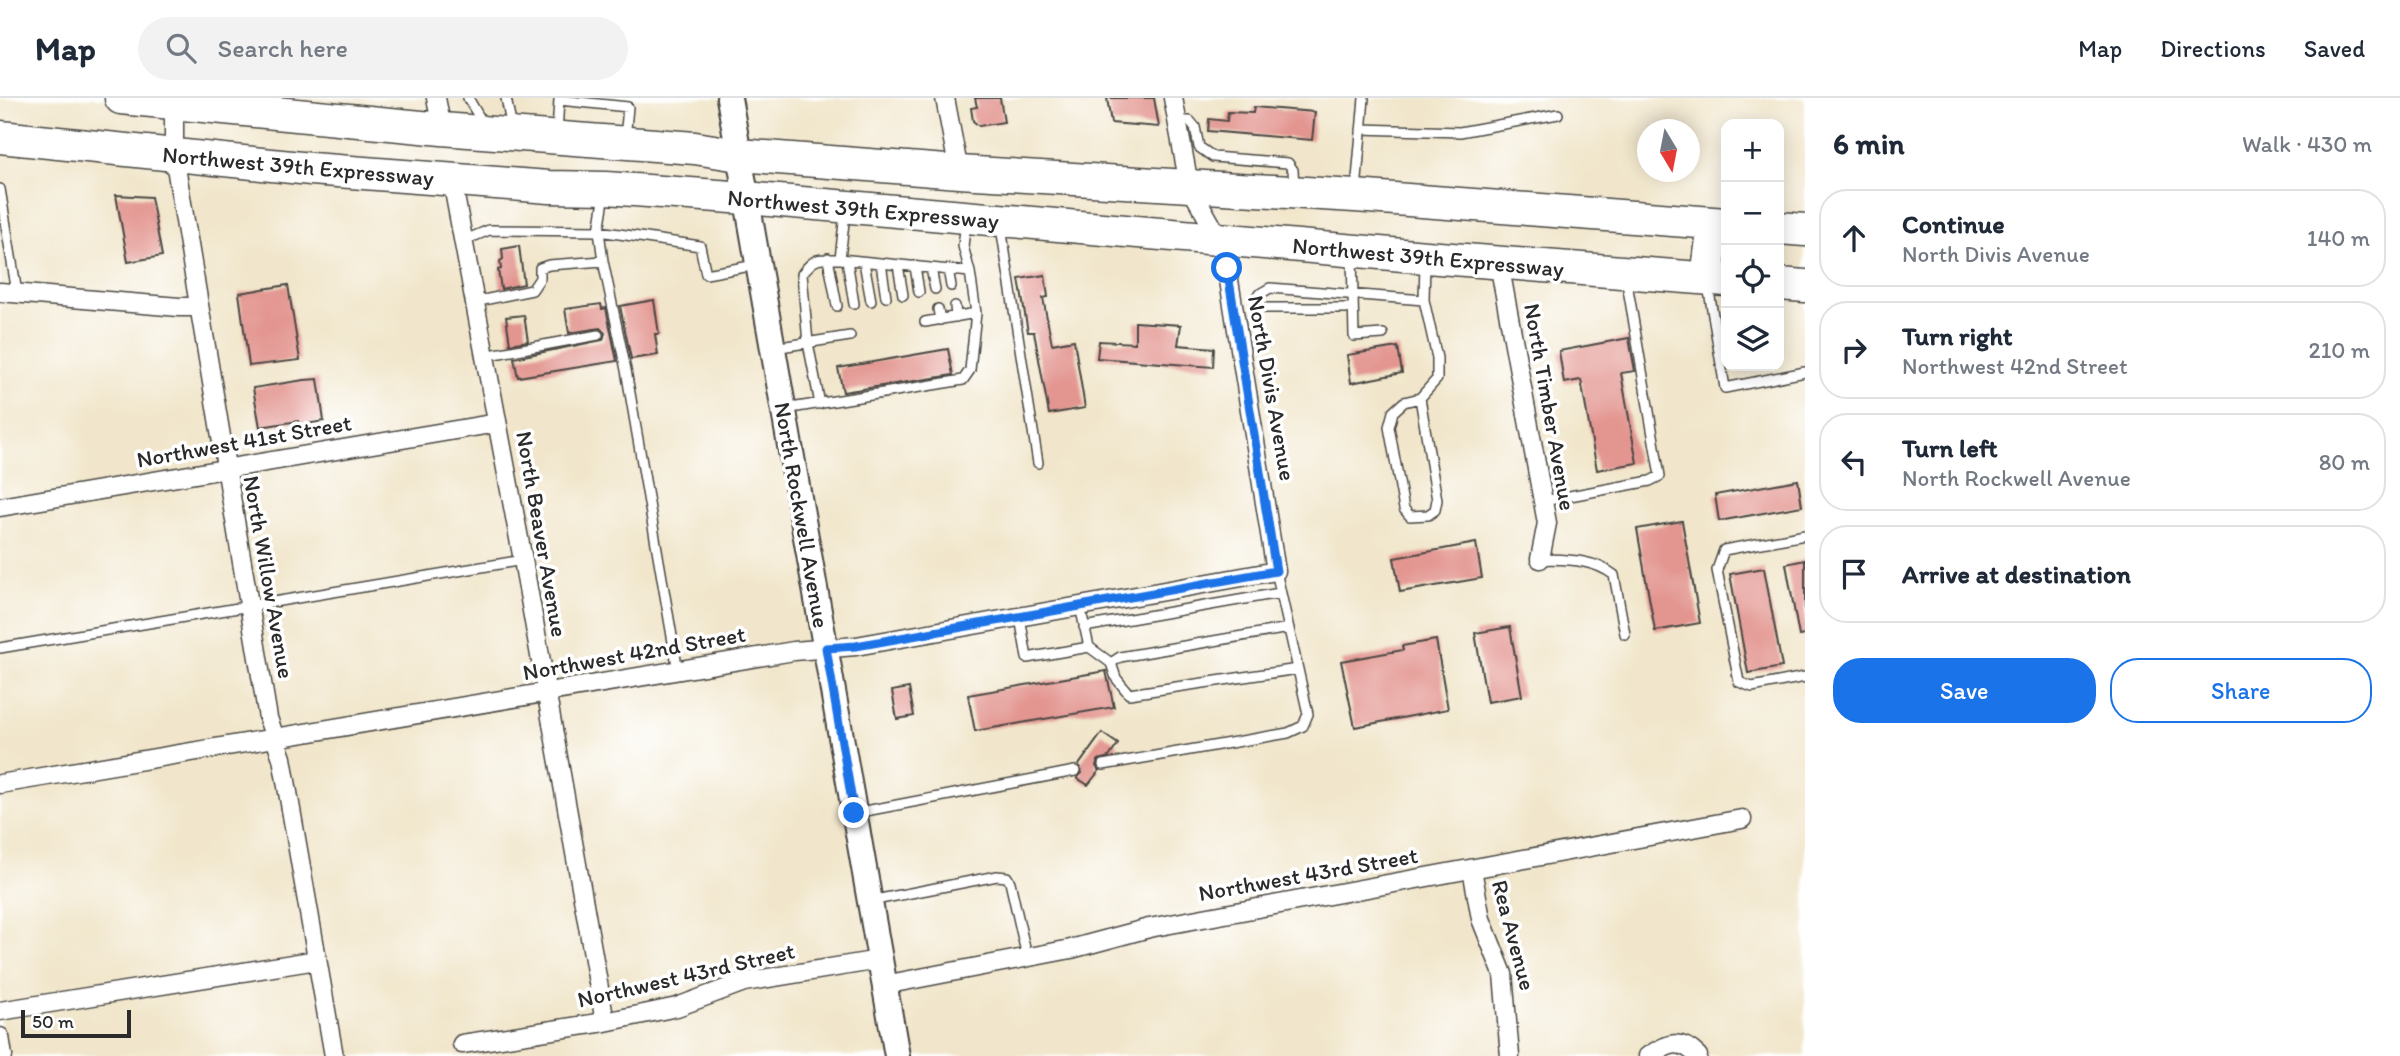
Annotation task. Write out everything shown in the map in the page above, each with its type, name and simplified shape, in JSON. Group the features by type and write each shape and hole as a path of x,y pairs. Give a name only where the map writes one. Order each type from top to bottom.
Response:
{"highway":[{"name":"Northwest 39th Expressway","path":"121,98 174,100 442,129 695,148 739,155 959,172 1355,196 1720,224"},
{"name":"Northwest 39th Expressway","path":"0,137 311,169 549,187 606,188 746,198 1499,264 1716,279"},
{"path":"1716,279 1720,224"},
{"path":"1784,228 1805,230"},
{"path":"1784,284 1805,286"}],"main road":[{"name":"North Rockwell Avenue","path":"729,98 897,1056"}],"street":[{"path":"436,98 442,129"},
{"path":"945,98 959,172"},
{"name":"North Divis Avenue","path":"1173,98 1189,185 1220,240 1276,571"},
{"name":"North Willow Avenue","path":"174,100 174,155 225,469 268,718 282,758 334,1056"},
{"name":"North Beaver Avenue","path":"452,180 605,1022"},
{"name":"North Timber Avenue","path":"1499,264 1547,523 1539,559"},
{"path":"9,293 198,307"},
{"name":"Northwest 41st Street","path":"0,507 497,423"},
{"name":"Northwest 42nd Street","path":"0,784 678,671 826,648 856,646 1276,571"},
{"name":"Northwest 43rd Street","path":"884,985 1070,949 1149,928 1742,819"},
{"name":"Rea Avenue","path":"1472,869 1481,919 1503,974 1510,1056"},
{"path":"0,1011 317,960"},
{"name":"Northwest 43rd Street","path":"462,1044 605,1022 677,1007 744,982 879,960"},
{"path":"0,1037 3,1056"},
{"path":"1648,1056 1664,1046 1676,1043 1688,1046 1698,1056"}],"lane":[{"path":"468,98 500,133"},
{"path":"500,133 506,98"},
{"path":"1355,196 1364,98"},
{"path":"1361,129 1460,132 1558,114"},
{"path":"1177,121 1190,121 1195,127 1199,148 1213,157 1288,163 1295,179 1293,192"},
{"path":"606,188 598,232 631,394 678,671"},
{"path":"0,189 9,293"},
{"path":"845,207 843,260 854,304"},
{"path":"783,409 963,380 970,370 976,313 963,246 967,218"},
{"path":"1000,220 1038,463"},
{"path":"463,241 489,230 598,232 700,246 706,274 758,265"},
{"path":"1352,251 1354,336 1383,334"},
{"path":"1420,398 1437,500 1435,510 1428,515 1410,516 1404,509 1389,427 1393,412 1404,402 1420,398 1437,379 1437,358 1424,300 1426,257"},
{"path":"820,404 808,343 802,274 810,262 828,258 970,272"},
{"path":"828,258 837,306"},
{"path":"474,302 532,290 540,278 540,268 549,265 603,261"},
{"path":"864,262 871,301"},
{"path":"881,263 886,297"},
{"path":"898,265 903,295"},
{"path":"915,266 919,292"},
{"path":"931,268 935,289"},
{"path":"948,270 951,286"},
{"path":"1543,501 1650,481 1660,476 1625,272"},
{"path":"1716,279 1725,388 1805,372"},
{"path":"1353,308 1261,308 1258,295 1270,288 1424,300"},
{"path":"955,306 956,317"},
{"path":"938,309 940,320"},
{"path":"925,322 976,313"},
{"path":"773,349 845,334"},
{"path":"484,356 598,335"},
{"path":"1805,535 1724,550 1717,570 1739,682 1752,687 1805,677"},
{"path":"1539,559 1591,563 1614,575 1625,634"},
{"path":"0,648 523,560"},
{"path":"1103,765 1288,733 1303,726 1308,714 1276,571"},
{"path":"1170,590 1174,611"},
{"path":"1084,627 1280,593"},
{"path":"1080,606 1089,647 1111,663 1116,678 1129,694 1298,668"},
{"path":"1020,617 1027,658 1089,647"},
{"path":"1111,663 1119,657 1289,628"},
{"path":"854,813 1075,771"},
{"path":"869,901 997,876 1007,877 1020,919 1027,957"}],"building":[{"path":"975,98 1000,98 1004,122 979,126 973,121 971,108 977,107"},
{"path":"1107,98 1154,98 1159,127 1111,123"},
{"path":"1254,107 1315,112 1312,140 1208,131 1209,119 1227,121 1228,112 1253,113"},
{"path":"116,195 151,197 162,256 128,262"},
{"path":"519,246 524,284 501,289 498,270 501,269 500,261 503,259 502,249"},
{"path":"1045,275 1048,297 1043,298 1052,344 1074,340 1085,408 1049,414 1034,332 1028,332 1019,279"},
{"path":"288,285 300,360 249,366 239,293"},
{"path":"654,300 659,334 655,334 658,355 631,359 620,306"},
{"path":"601,304 602,309 606,308 617,361 518,377 514,358 603,340 605,333 600,328 569,333 565,309"},
{"path":"524,315 528,341 510,344 506,317"},
{"path":"1135,322 1181,325 1178,345 1214,348 1213,367 1097,358 1099,341 1135,343"},
{"path":"1629,338 1635,371 1621,373 1637,463 1597,470 1581,380 1564,383 1559,351"},
{"path":"1398,347 1402,373 1351,383 1347,355"},
{"path":"948,349 953,375 843,392 838,368"},
{"path":"318,379 324,421 301,425 298,421 260,427 253,388"},
{"path":"1798,480 1802,506 1719,521 1715,495"},
{"path":"1682,521 1700,623 1655,631 1637,529"},
{"path":"1476,543 1482,578 1400,592 1394,558"},
{"path":"1805,560 1805,635 1799,636 1786,564"},
{"path":"1764,568 1782,667 1748,673 1730,574"},
{"path":"1510,627 1522,696 1487,702 1475,633"},
{"path":"1436,640 1448,709 1355,727 1341,661 1403,650 1402,646"},
{"path":"1106,671 1114,707 975,731 968,695"},
{"path":"909,688 914,716 897,719 892,691"},
{"path":"1102,733 1118,744 1109,757 1098,760 1096,766 1099,771 1088,785 1077,778 1082,773 1079,765"}],"route":[{"path":"854,813 826,648 856,646 1276,571 1227,268"}]}
